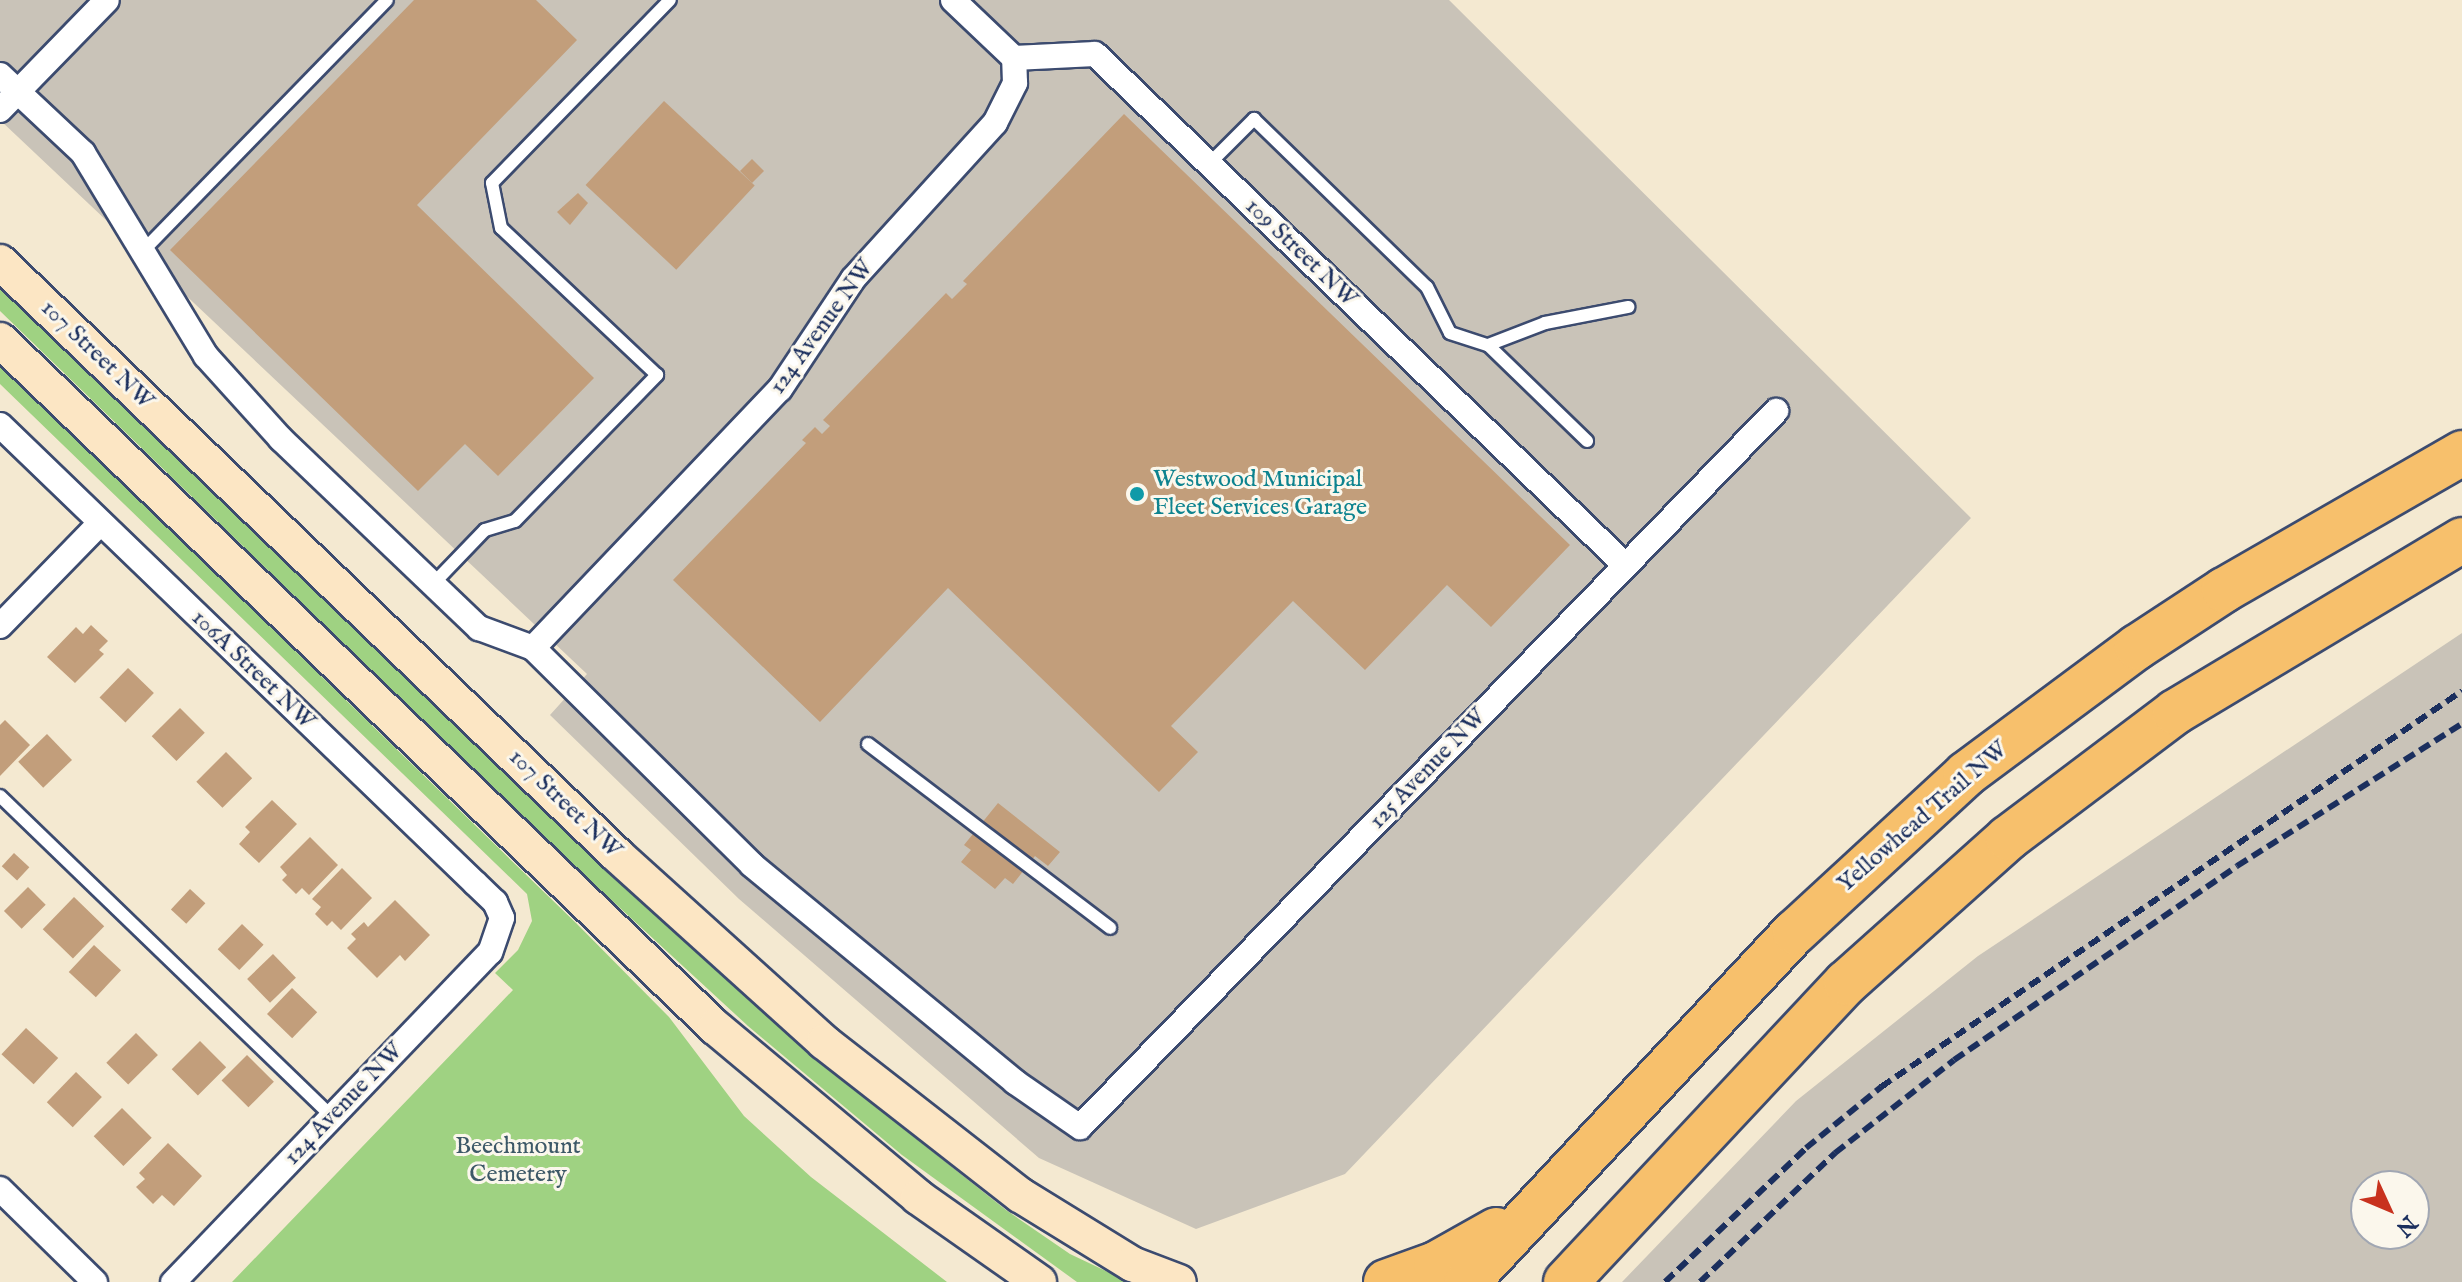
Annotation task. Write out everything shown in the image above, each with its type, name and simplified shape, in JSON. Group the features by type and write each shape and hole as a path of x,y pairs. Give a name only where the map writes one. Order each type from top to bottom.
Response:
{"highway":[{"name":"Yellowhead Trail NW","path":"1467,1282 1795,932 1966,774 2137,647 2224,590 2462,453"},
{"path":"1566,1282 1846,983 2008,838 2175,712 2462,540"},
{"path":"1386,1282 1464,1251 1572,1168"}],"main road":[{"name":"107 Street NW","path":"0,262 629,866 824,1042 1020,1195 1132,1264 1179,1282"},
{"path":"0,340 715,1027 918,1197 1039,1282"}],"street":[{"path":"0,110 9,83 107,0"},
{"path":"953,0 1014,58"},
{"name":"109 Street NW","path":"1014,58 1095,54 1625,565"},
{"name":"124 Avenue NW","path":"533,648 780,389 853,279 995,123 1015,83 1014,58"},
{"path":"9,83 83,153 206,356 237,393 479,628 533,648"},
{"name":"125 Avenue NW","path":"533,648 744,857 1015,1082 1080,1127 1776,411"},
{"name":"106A Street NW","path":"0,425 485,893 502,918"},
{"path":"0,626 100,523"},
{"name":"124 Avenue NW","path":"173,1282 490,952 502,918"},
{"path":"0,1189 95,1282"}],"lane":[{"path":"142,252 387,0"},
{"path":"433,584 485,530 515,521 657,375 501,228 492,183 670,0"},
{"path":"1209,164 1254,119 1427,287 1450,333 1488,345 1587,441"},
{"path":"1488,345 1545,323 1628,307"},
{"path":"868,744 1110,928"},
{"path":"0,796 331,1116"}],"shaded area":[{"path":"0,0 1449,0 1971,518 1345,1174 1196,1229 1039,1158 739,899 550,715 587,674 0,120"},
{"path":"2462,633 2462,1282 1622,1282 1796,1101 1978,956"}],"green space":[{"path":"0,283 597,860 806,1051 1006,1210 1070,1254 1129,1282 1077,1282 902,1155 748,1026 556,849 0,311"},
{"name":"Beechmount Cemetery","path":"0,365 576,923 669,1017 744,1116 811,1177 947,1282 232,1282 513,990 495,973 518,950 532,921 527,894 0,384"}],"building":[{"path":"414,0 536,0 577,40 417,205 594,378 498,476 465,444 418,491 170,250"},
{"path":"664,101 755,186 676,270 586,185"},
{"name":"Westwood Municipal Fleet Services Garage","path":"1124,114 1570,545 1491,627 1447,585 1365,670 1293,601 1171,726 1198,752 1159,792 948,588 820,722 673,580 806,443 802,440 815,427 822,434 830,426 823,420 946,293 952,299 967,284 963,281"},
{"path":"752,159 764,171 752,183 740,171"},
{"path":"578,193 588,203 570,225 557,212"},
{"path":"91,625 108,641 99,650 104,654 75,683 47,657 76,627 83,634"},
{"path":"128,668 154,693 125,723 100,697"},
{"path":"180,708 205,733 176,761 152,736"},
{"path":"5,720 30,745 0,776 0,725"},
{"path":"47,734 72,760 43,788 18,762"},
{"path":"226,752 252,778 222,808 196,782"},
{"path":"272,800 297,824 259,863 239,844 250,832 245,827"},
{"path":"998,803 1060,852 1048,866 1035,856 1013,884 1005,878 995,889 961,862 971,850 964,845"},
{"path":"310,837 338,865 309,895 302,888 296,894 282,880 287,875 280,867"},
{"path":"14,853 29,867 17,880 2,866"},
{"path":"342,868 372,898 341,930 332,921 327,926 315,914 321,907 312,899"},
{"path":"28,887 46,905 22,929 4,911"},
{"path":"190,889 205,903 186,924 171,909"},
{"path":"74,897 104,926 73,959 43,929"},
{"path":"395,900 430,935 405,961 400,955 377,978 347,948 356,939 351,934 364,922 368,927"},
{"path":"242,924 264,945 239,970 218,949"},
{"path":"94,945 121,970 96,997 69,972"},
{"path":"273,954 296,978 270,1003 247,979"},
{"path":"292,988 317,1012 292,1038 267,1014"},
{"path":"26,1028 58,1058 34,1084 1,1054"},
{"path":"136,1033 158,1055 128,1085 106,1063"},
{"path":"200,1041 226,1067 198,1095 172,1069"},
{"path":"247,1055 274,1082 248,1107 222,1080"},
{"path":"76,1072 102,1097 73,1127 47,1102"},
{"path":"122,1108 152,1138 123,1166 94,1136"},
{"path":"168,1143 202,1176 174,1206 162,1195 153,1204 136,1187 145,1179 139,1173"}],"railway":[{"path":"1665,1282 1806,1148 1881,1087 2462,691"},
{"path":"1700,1282 1835,1153 1954,1060 2237,866 2462,724"}],"place":[{"name":"Westwood Municipal Fleet Services Garage","path":"1137,494"}]}
